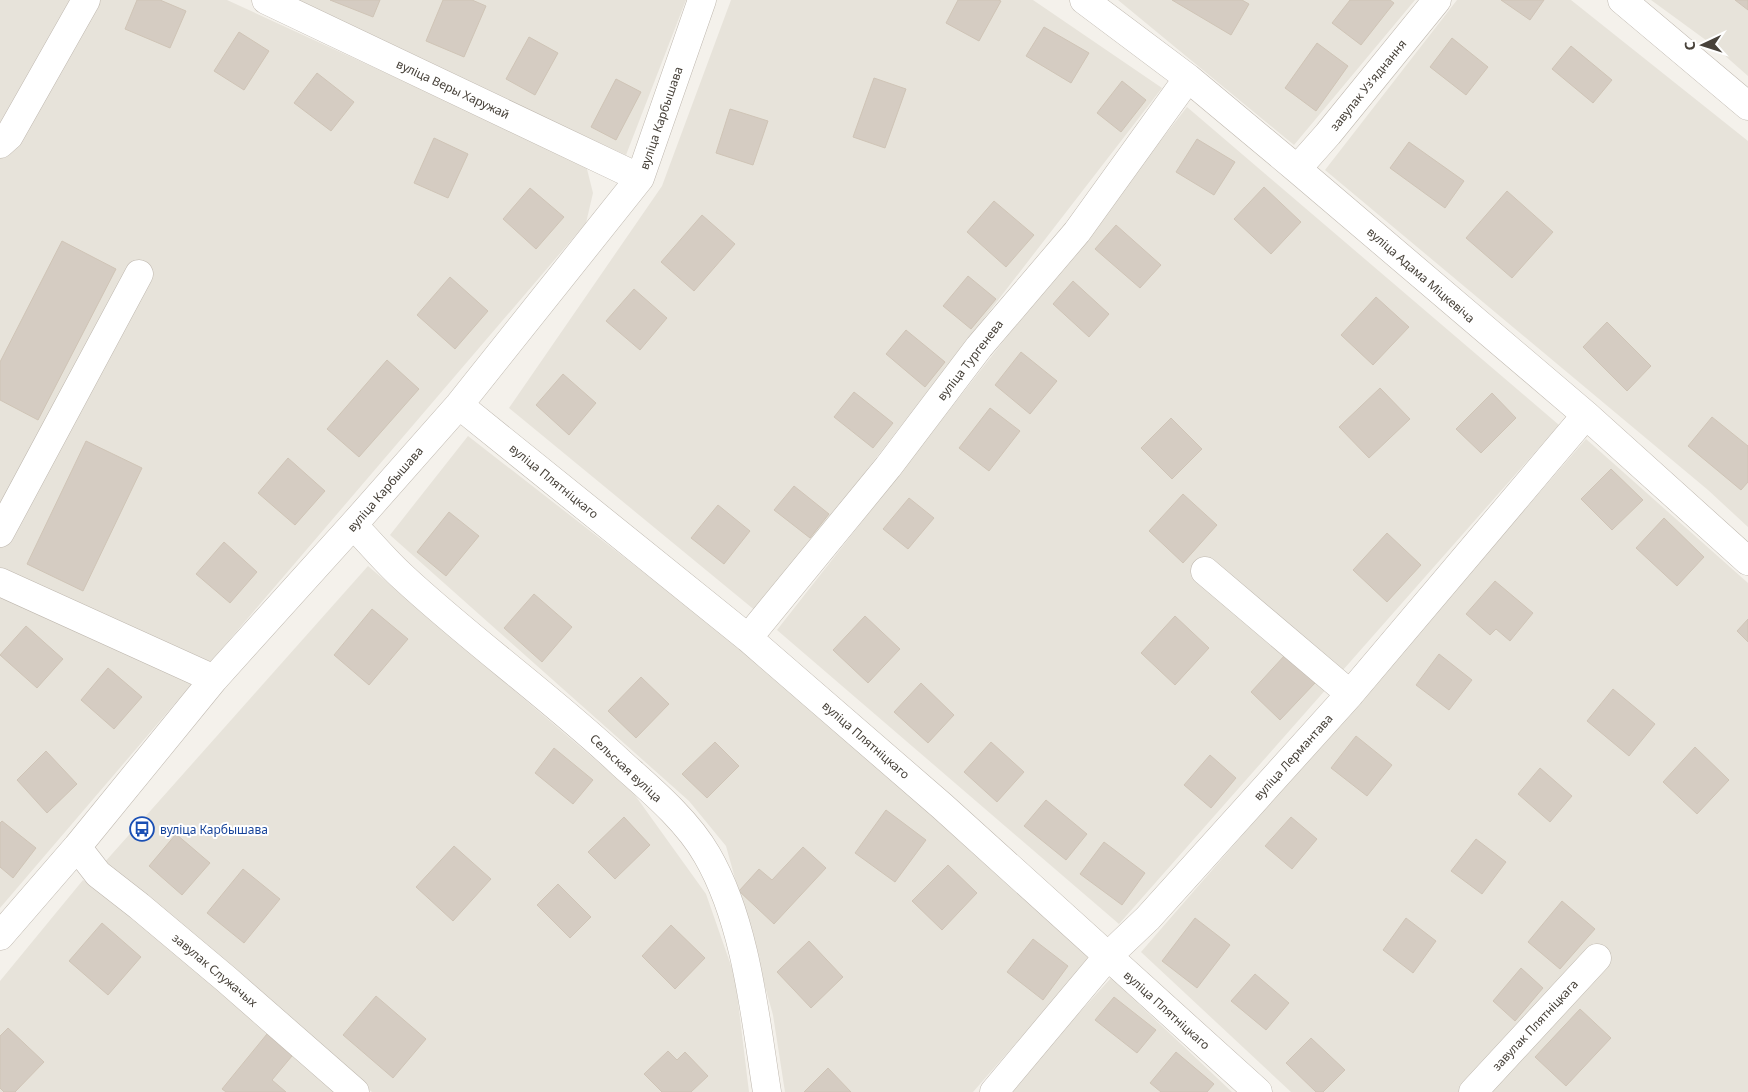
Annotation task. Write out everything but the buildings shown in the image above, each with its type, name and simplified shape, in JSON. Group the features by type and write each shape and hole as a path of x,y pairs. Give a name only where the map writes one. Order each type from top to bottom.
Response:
{"street":[{"path":"0,144 10,136 86,0"},
{"name":"вуліца Веры Харужай","path":"266,0 640,178"},
{"name":"вуліца Карбышава","path":"0,936 77,847 214,679 459,405 640,178 702,0"},
{"name":"завулак Узʼяднання","path":"1297,169 1438,0"},
{"path":"1622,0 1748,106"},
{"name":"вуліца Адама Міцкевіча","path":"1094,3 1297,169 1586,416 1748,561"},
{"name":"вуліца Тургенева","path":"748,638 888,467 979,347 1077,232 1188,78"},
{"path":"0,533 139,274"},
{"name":"вуліца Плятніцкаго","path":"459,405 748,638 942,806 1258,1092"},
{"name":"вуліца Лермантава","path":"994,1092 1108,956 1148,918 1350,694 1586,416"},
{"name":"Сельская вуліца","path":"353,525 401,576 463,631 586,730 612,754 680,820 706,854 729,902 750,986 767,1092"},
{"path":"1205,571 1350,694"},
{"path":"0,582 214,679"},
{"name":"завулак Служачых","path":"77,847 98,874 226,978 355,1092"},
{"name":"завулак Плятніцкага","path":"1473,1092 1597,958"}],"shaded area":[{"path":"0,0 227,0 586,165 593,193 586,223 0,908"},
{"path":"290,0 686,0 626,155"},
{"path":"731,0 1033,0 1162,88 757,612 509,408 662,186"},
{"path":"1118,0 1415,0 1294,145"},
{"path":"1457,0 1571,0 1748,141 1748,527 1708,490 1325,170"},
{"path":"1651,0 1748,0 1748,76 1714,46"},
{"path":"1187,107 1559,425 1119,924 777,630"},
{"path":"468,436 728,638 1029,900 1090,959 973,1092 785,1092 773,1015 726,846 689,801 390,535"},
{"path":"1586,439 1748,583 1748,1092 1291,1092 1141,952"},
{"path":"368,566 632,791 706,894 735,977 749,1092 372,1092 104,863"},
{"path":"83,880 145,923 340,1092 0,1092 0,981"},
{"path":"1111,978 1232,1092 1007,1092"}],"place":[{"name":"вуліца Карбышава","path":"142,829"}]}
